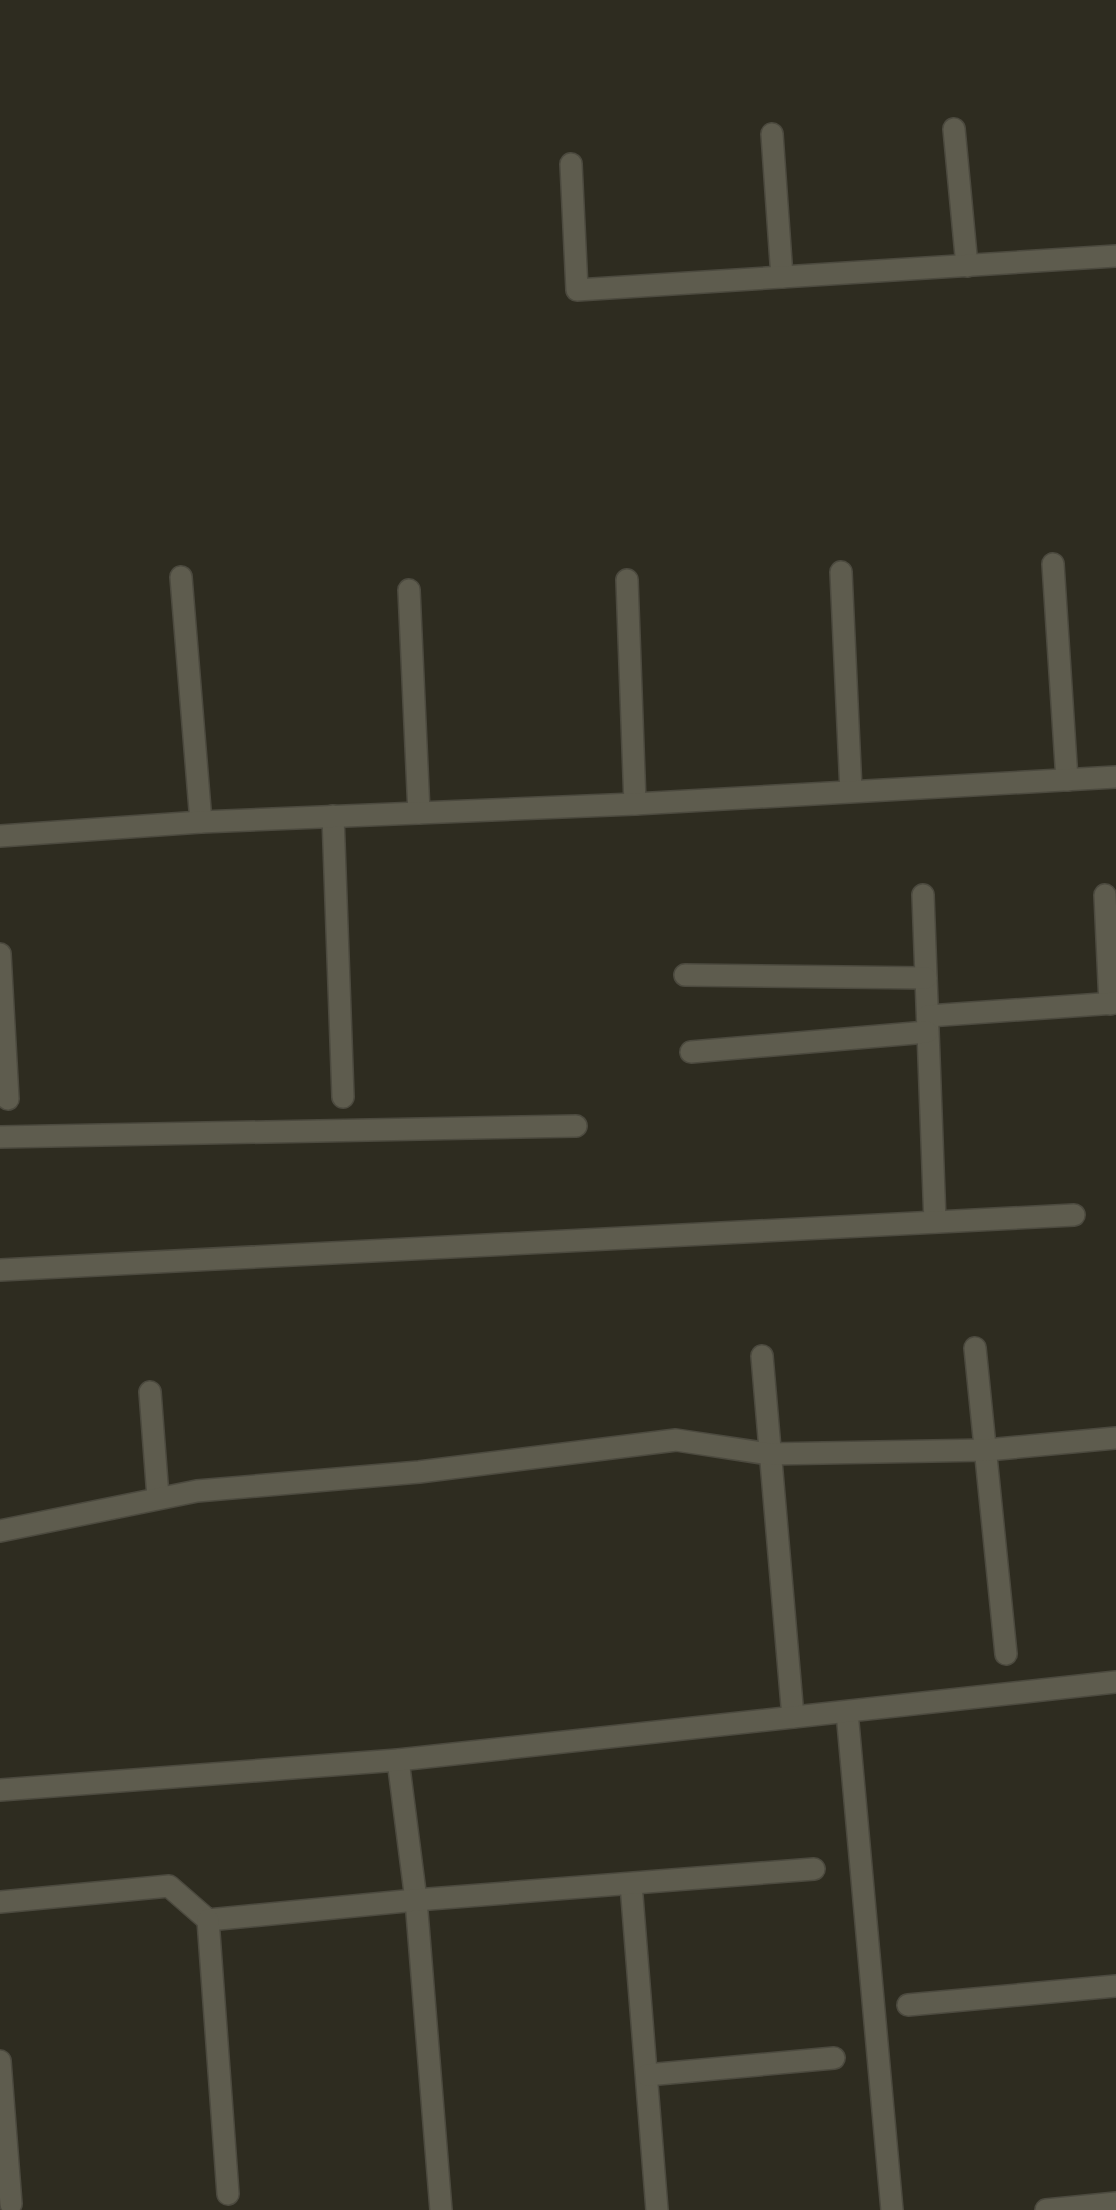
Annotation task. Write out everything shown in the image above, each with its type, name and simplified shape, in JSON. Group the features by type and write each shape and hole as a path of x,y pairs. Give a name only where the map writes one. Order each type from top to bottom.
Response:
{"street":[{"path":"954,129 967,266"},
{"path":"772,134 782,277"},
{"path":"571,164 577,290 1116,256"},
{"path":"1053,564 1067,780"},
{"path":"841,572 850,791"},
{"path":"181,577 201,822"},
{"path":"627,580 635,804"},
{"path":"409,590 419,813"},
{"path":"0,836 201,822 635,804 1116,777"},
{"path":"333,816 343,1097"},
{"path":"923,895 935,1222"},
{"path":"691,1052 1113,1003 1105,895"},
{"path":"0,954 8,1099"},
{"path":"685,975 926,978"},
{"path":"0,1137 576,1126"},
{"path":"0,1269 1074,1215"},
{"path":"975,1348 1006,1654"},
{"path":"762,1356 793,1717"},
{"path":"150,1392 158,1497"},
{"path":"0,1531 197,1491 419,1472 676,1440 769,1454 986,1450 1116,1438"},
{"path":"0,1790 398,1760 1116,1682"},
{"path":"847,1712 892,2210"},
{"path":"398,1760 416,1900 441,2210"},
{"path":"208,1920 416,1900 814,1869"},
{"path":"631,1885 657,2210"},
{"path":"0,1902 169,1886 208,1920 228,2194"},
{"path":"908,2004 1116,1986"},
{"path":"647,2075 834,2058"},
{"path":"0,2061 11,2204"},
{"path":"1046,2210 1116,2203"}]}
